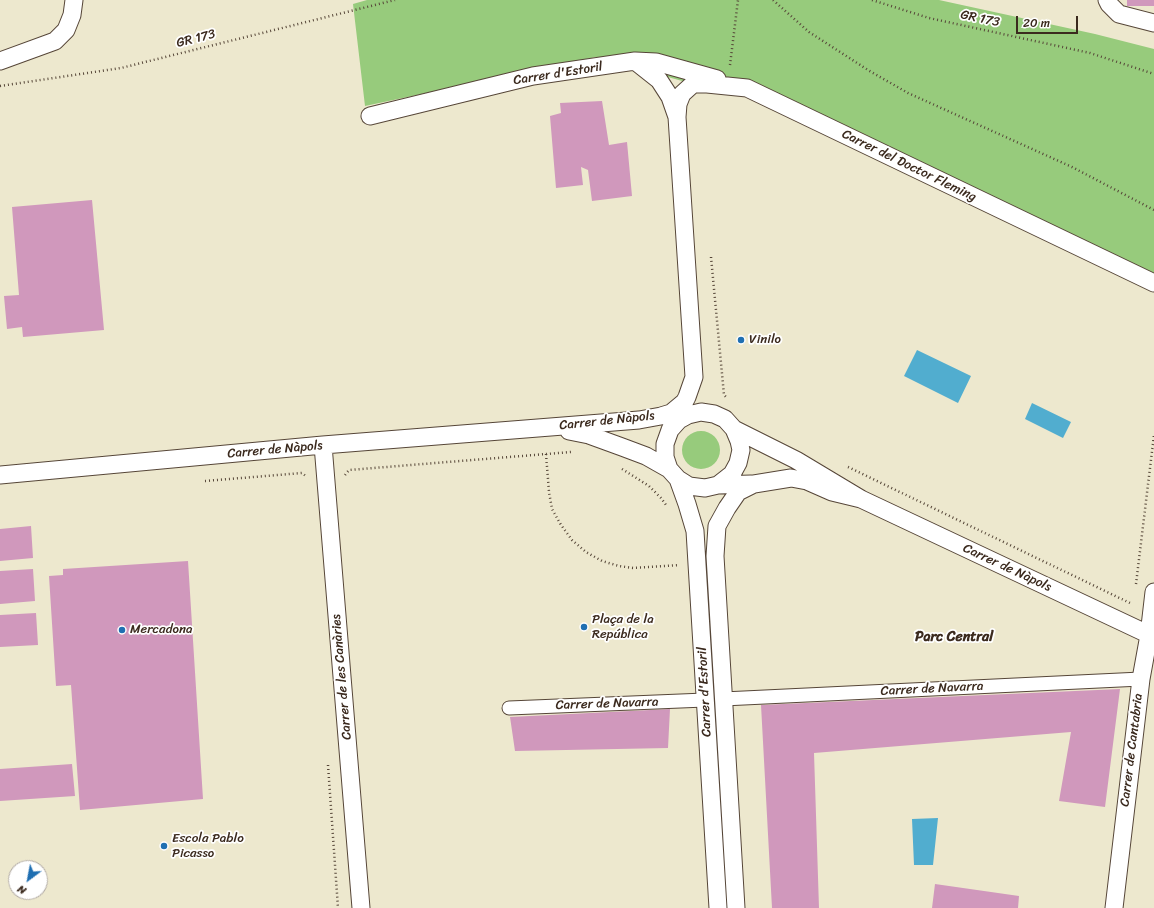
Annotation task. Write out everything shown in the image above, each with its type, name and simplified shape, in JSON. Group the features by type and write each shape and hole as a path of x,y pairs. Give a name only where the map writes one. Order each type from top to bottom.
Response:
{"street":[{"path":"0,61 55,41 66,30 72,15 74,0"},
{"path":"1108,2 1119,14 1154,23"},
{"name":"Carrer d'Estoril","path":"370,116 533,76 635,61 656,62 747,88"},
{"name":"Carrer del Doctor Fleming","path":"635,61 660,80 670,97 677,117"},
{"name":"Carrer del Doctor Fleming","path":"670,430 684,403 694,377 677,117 678,104 682,94 693,84 747,88 1154,283"},
{"name":"Carrer de Nàpols","path":"0,475 323,445 639,420 671,413 684,403"},
{"path":"701,412 714,414 725,419 734,429 741,450 738,463 730,483 705,488 689,486 673,474 665,457 664,444 670,430 679,420 688,415 701,412"},
{"name":"Carrer de Nàpols","path":"551,427 589,435 646,456 673,474"},
{"name":"Carrer de Nàpols","path":"734,429 796,460 860,499 1151,636"},
{"name":"Carrer de les Canàries","path":"323,445 361,908"},
{"name":"Carrer d'Estoril","path":"673,474 687,504 695,531 718,908"},
{"name":"Carrer de Nàpols","path":"730,483 754,484 790,478 807,481 832,492 860,499"},
{"name":"Carrer d'Estoril","path":"730,483 727,508 717,526 716,556 736,908"},
{"name":"Carrer de Cantabria","path":"1114,908 1141,679 1151,636 1151,613 1154,592"},
{"name":"Carrer de Navarra","path":"723,699 1141,679"},
{"name":"Carrer de Navarra","path":"508,708 705,700"}],"path":[{"name":"GR 173","path":"0,86 120,68 395,0"},
{"path":"728,82 738,0"},
{"path":"773,0 819,39 908,93 1072,168 1154,210"},
{"name":"GR 173","path":"872,0 929,18 1090,53 1154,74"},
{"path":"711,257 724,395 728,401"},
{"path":"205,481 302,474 315,484 341,483 348,470 577,452"},
{"path":"546,454 552,509 572,540 586,552 602,561 618,566 633,568 680,565 680,562"},
{"path":"845,466 1151,613"},
{"path":"621,468 649,486 661,498 668,509"}],"green space":[{"path":"367,0 939,0 1095,34 1154,49 1154,283 747,88 693,84 596,57 365,106 353,4"},
{"path":"697,431 705,431 715,436 719,443 719,457 715,464 705,469 697,469 687,464 685,461 682,454 682,446 687,436 690,434"}],"water":[{"path":"917,350 971,376 958,403 904,376"},
{"path":"1032,403 1071,422 1063,438 1025,419"},
{"path":"938,818 933,865 914,865 912,819"}],"building":[{"path":"1127,0 1154,0 1154,6 1127,6"},
{"path":"602,101 609,145 627,142 632,196 592,201 588,170 581,167 583,185 556,188 550,116 561,113 560,103"},
{"path":"92,200 104,330 23,337 22,327 7,329 4,296 19,295 12,207"},
{"path":"31,526 33,558 0,561 0,529"},
{"name":"Mercadona","path":"188,561 203,799 80,810 71,685 56,686 49,576 63,575 63,569"},
{"path":"33,569 35,601 0,604 0,571"},
{"path":"36,613 38,645 0,647 0,615"},
{"path":"1120,689 1105,807 1059,801 1071,732 814,753 819,908 772,908 761,705"},
{"path":"670,709 668,748 515,751 510,717"},
{"path":"72,764 75,796 0,801 0,769"},
{"path":"935,884 1019,896 1018,908 932,908"}],"place":[{"name":"Vinilo","path":"741,340"},
{"name":"Plaça de la República","path":"584,627"},
{"name":"Mercadona","path":"122,630"},
{"name":"Escola Pablo Picasso","path":"164,846"}],"district":[{"name":"Parc Central","path":"954,637"}]}
